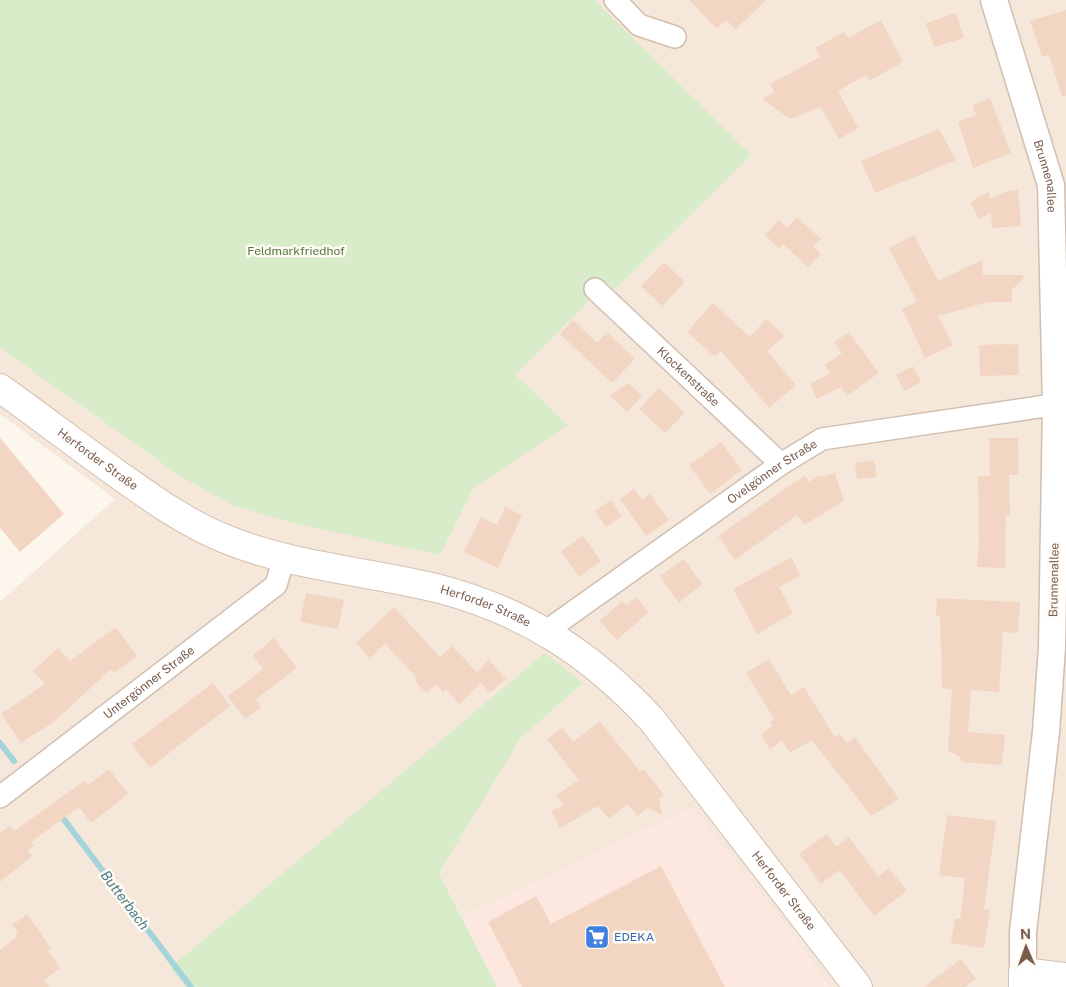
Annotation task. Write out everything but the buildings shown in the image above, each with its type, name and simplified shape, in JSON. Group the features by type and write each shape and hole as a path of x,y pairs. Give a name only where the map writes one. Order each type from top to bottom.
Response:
{"main road":[{"name":"Herforder Straße","path":"0,388 148,495 186,519 220,537 254,550 284,558 438,589 472,598 507,612 545,632 586,658 621,686 652,720 858,987"},
{"path":"1023,979 1066,977"}],"street":[{"path":"615,0 639,24 675,37"},
{"name":"Brunnenallee","path":"994,0 1051,185 1061,404 1052,647 1046,732 1023,932 1023,979"},
{"name":"Klockenstraße","path":"595,289 781,464"},
{"name":"Ovelgönner Straße","path":"545,632 781,464 822,439 1061,404"},
{"name":"Untergönner Straße","path":"0,797 276,585 284,558"}],"shaded area":[{"path":"595,0 1066,0 1066,987 829,987 791,932 692,808 462,917 439,873 521,738 583,683 171,968 186,987 0,987 0,602 115,499 0,414 0,348 180,476 440,554 473,489 568,425 516,375 590,300 618,287 751,155"},
{"path":"692,808 791,932 829,987 497,987 462,917"}],"green space":[{"name":"Feldmarkfriedhof","path":"0,0 595,0 751,155 618,287 590,300 516,375 568,425 473,489 440,555 297,524 234,506 180,476 0,348"},
{"path":"545,653 583,683 521,738 439,873 497,987 186,987 170,968"}],"waterway":[{"name":"Butterbach","path":"0,743 14,761"},
{"name":"Butterbach","path":"59,813 191,987"}],"place":[{"name":"EDEKA","path":"597,937"}]}
